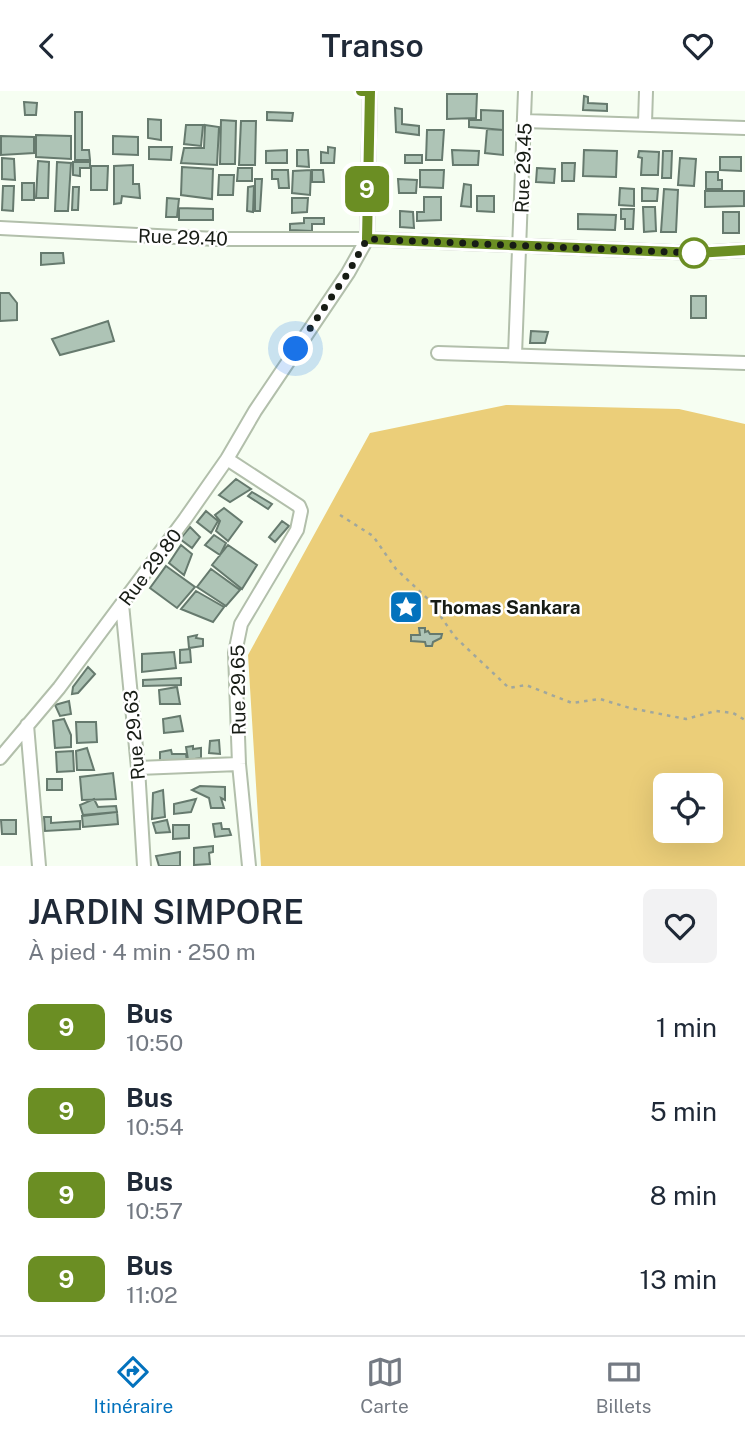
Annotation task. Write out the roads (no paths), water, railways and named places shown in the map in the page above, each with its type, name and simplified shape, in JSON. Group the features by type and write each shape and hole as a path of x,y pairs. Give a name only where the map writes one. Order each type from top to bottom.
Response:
{"street":[{"path":"359,91 370,91 367,239"},
{"name":"Rue 29.45","path":"515,355 525,91"},
{"path":"645,123 646,91"},
{"path":"524,121 745,128"},
{"name":"Rue 29.40","path":"0,228 216,239 367,239 696,253 745,250"},
{"name":"Rue 29.80","path":"0,758 59,688 227,459 255,411 341,284 367,239"},
{"path":"438,352 745,363"},
{"name":"Rue 29.65","path":"227,459 299,506 301,512 297,530 241,624 234,653 239,764 249,866"},
{"name":"Rue 29.63","path":"122,604 138,768 144,866"},
{"path":"27,725 39,866"},
{"path":"138,768 239,764"}],"place":[{"name":"Thomas Sankara","path":"406,607"}]}
